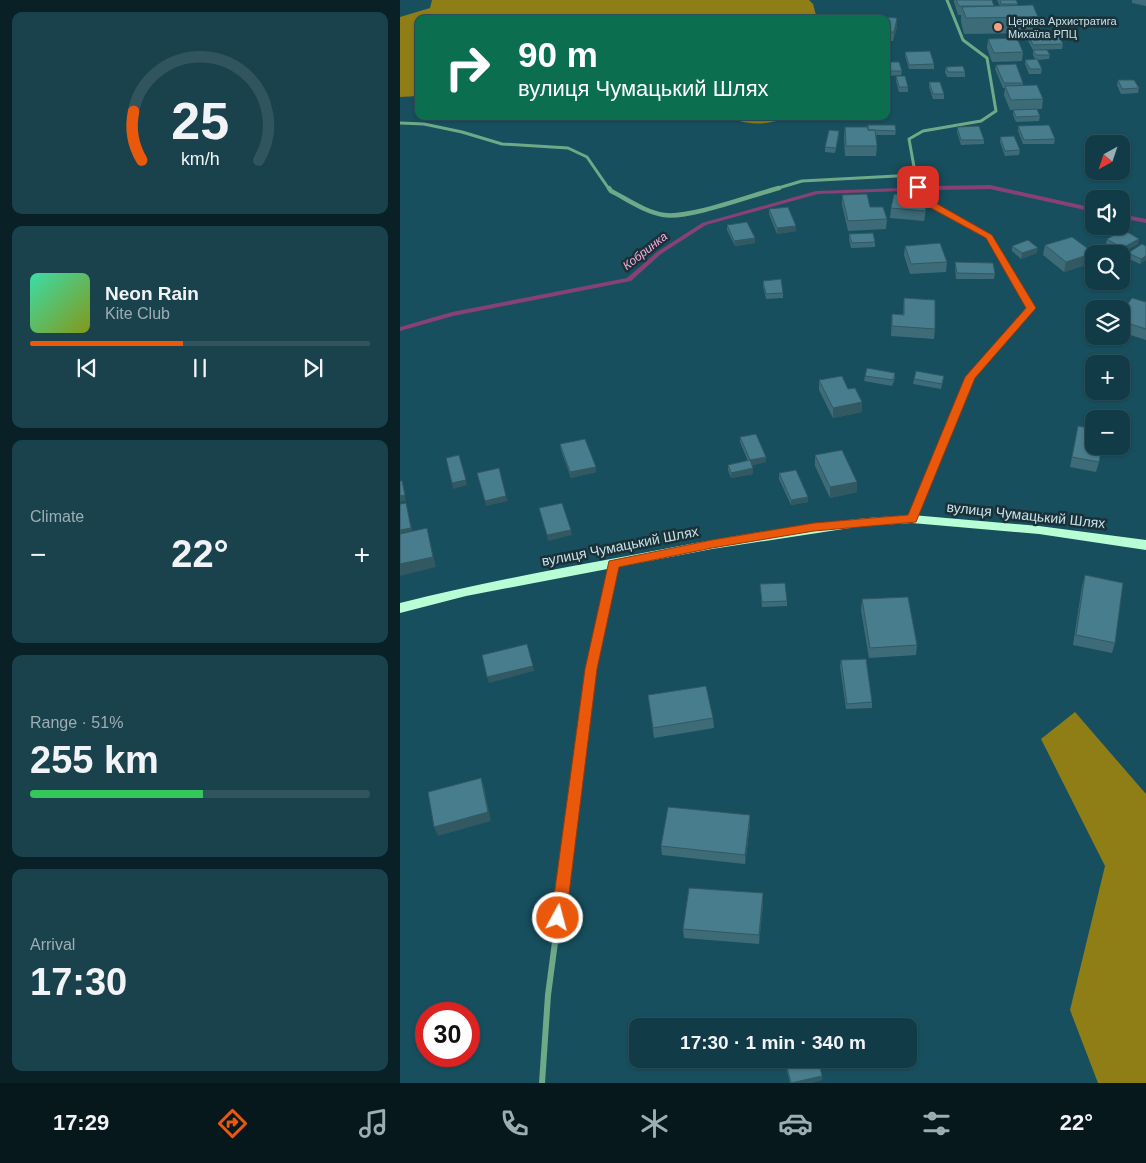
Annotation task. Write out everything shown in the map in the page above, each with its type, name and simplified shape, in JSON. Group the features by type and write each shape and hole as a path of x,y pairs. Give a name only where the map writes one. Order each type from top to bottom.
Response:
{"main road":[{"name":"вулиця Чумацький Шлях","path":"400,608 466,591 712,544 863,522 912,519 1039,530 1146,545"}],"street":[{"path":"912,519 970,377 1031,308 989,237 921,199 914,174 909,139 923,132 981,121 996,111 987,58 963,40 947,1 955,0"},
{"path":"400,123 434,126 502,144 568,148 588,157 611,191 648,210 664,215 684,215 802,181 914,174"},
{"path":"542,1083 548,995 591,669 614,564"}],"shaded area":[{"path":"432,0 809,0 813,4 816,15 415,15 415,96 400,97 400,17 430,8"},
{"path":"735,120 778,120 767,123"},
{"path":"1075,712 1146,794 1146,1083 1098,1083 1070,1010 1105,866 1041,739"}],"building":[{"path":"956,0 992,0 994,6 959,6"},
{"path":"1000,0 1016,0 1018,4 1001,4"},
{"path":"1033,5 1038,17 966,18 962,7"},
{"path":"890,18 897,18 894,32 890,32"},
{"path":"1058,34 1063,44 1033,45 1028,35"},
{"path":"1017,38 1023,52 994,53 988,39"},
{"path":"1033,50 1047,50 1050,55 1036,55"},
{"path":"930,51 934,64 909,65 905,52"},
{"path":"1037,59 1042,69 1030,69 1025,60"},
{"path":"890,62 899,62 902,71 890,71"},
{"path":"1016,64 1023,83 1004,83 996,65"},
{"path":"963,66 965,72 948,72 946,67"},
{"path":"896,76 905,76 908,87 899,87"},
{"path":"1118,80 1134,80 1139,88 1122,89"},
{"path":"929,82 940,82 944,94 933,94"},
{"path":"1037,85 1043,99 1011,100 1005,86"},
{"path":"1037,109 1040,116 1016,117 1013,110"},
{"path":"868,125 895,125 896,131 868,130"},
{"path":"1049,125 1055,139 1024,140 1018,126"},
{"path":"979,126 984,140 961,140 957,127"},
{"path":"845,127 868,127 868,130 875,130 877,146 846,146"},
{"path":"829,130 839,131 836,148 825,147"},
{"path":"1014,136 1020,150 1005,151 1000,137"},
{"path":"867,194 870,207 883,207 887,219 848,221 842,195"},
{"path":"894,194 928,197 925,211 891,208"},
{"path":"788,207 796,226 777,228 769,209"},
{"path":"747,222 755,238 734,241 727,225"},
{"path":"873,233 875,242 852,243 849,234"},
{"path":"1130,234 1139,239 1128,245 1117,245 1107,239 1115,235"},
{"path":"1072,237 1085,246 1085,256 1066,262 1045,245"},
{"path":"1028,240 1038,248 1022,253 1012,246"},
{"path":"940,243 947,262 911,264 905,246"},
{"path":"1142,244 1146,246 1146,256 1141,259 1130,254 1130,252"},
{"path":"955,262 993,263 995,274 957,273"},
{"path":"781,279 783,293 766,294 763,281"},
{"path":"904,298 935,300 935,329 892,326 892,314 904,315"},
{"path":"1132,298 1146,302 1146,329 1130,324 1130,301"},
{"path":"867,368 895,373 893,380 865,376"},
{"path":"916,371 944,376 942,384 914,379"},
{"path":"842,376 848,389 855,388 862,402 833,408 819,380"},
{"path":"1078,426 1085,427 1085,455 1100,455 1099,462 1072,457"},
{"path":"756,434 766,457 750,460 740,437"},
{"path":"585,439 596,467 570,472 560,444"},
{"path":"842,450 857,482 830,487 815,455"},
{"path":"459,455 466,480 452,483 446,458"},
{"path":"750,460 753,468 731,473 728,465"},
{"path":"499,468 506,496 485,501 477,473"},
{"path":"796,470 808,497 791,500 779,473"},
{"path":"400,481 402,481 405,495 400,496"},
{"path":"406,503 411,528 400,530 400,504"},
{"path":"562,503 571,530 547,535 539,508"},
{"path":"427,528 433,557 400,564 400,534"},
{"path":"1085,575 1123,583 1115,643 1076,635"},
{"path":"785,583 787,601 762,602 760,584"},
{"path":"908,597 917,645 870,648 862,599"},
{"path":"527,644 533,666 487,677 482,655"},
{"path":"866,659 872,702 847,704 841,660"},
{"path":"706,686 713,718 653,728 648,695"},
{"path":"481,778 488,812 434,827 428,792"},
{"path":"668,807 750,815 745,855 661,846"},
{"path":"689,888 763,893 759,935 683,929"},
{"path":"787,1068 820,1068 822,1076 791,1083"}],"waterway":[{"name":"Кобринка","path":"935,188 990,187 1085,208"},
{"name":"Кобринка","path":"400,329 452,314 629,280 659,253 704,224 818,192 901,190"},
{"name":"Кобринка","path":"1130,218 1146,221"}],"place":[{"name":"Церква Архистратига Михаїла РПЦ","path":"998,27"}],"route":[{"path":"558,918 591,669 614,564 712,544 814,527 912,519 970,377 1031,308 989,237 921,199 918,187"}]}
